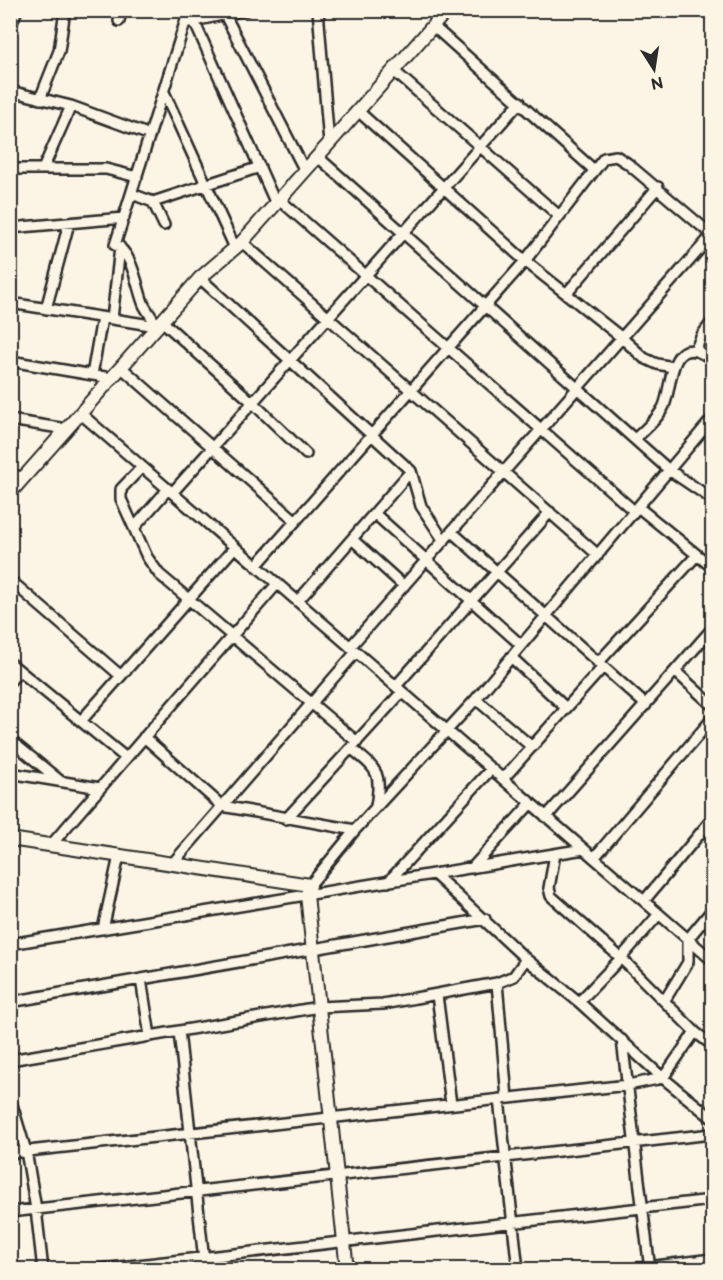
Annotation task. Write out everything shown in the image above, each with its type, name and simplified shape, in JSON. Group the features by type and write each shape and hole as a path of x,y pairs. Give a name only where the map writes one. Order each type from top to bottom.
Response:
{"street":[{"path":"10,27 17,10"},
{"path":"40,99 59,51 65,10"},
{"path":"119,21 121,10"},
{"path":"189,10 191,21 278,202 366,275 636,509 712,567"},
{"path":"191,21 246,10"},
{"path":"318,10 329,144"},
{"path":"10,493 159,323 200,278 239,245 447,10"},
{"path":"225,15 305,171"},
{"path":"191,21 164,92 115,245 120,247 131,264 144,304 159,323 253,403 306,454"},
{"path":"433,26 594,170"},
{"path":"394,71 558,215"},
{"path":"10,91 71,106 150,135"},
{"path":"164,92 206,184 239,245 328,318 598,555"},
{"path":"134,528 253,403 520,102"},
{"path":"43,169 71,106"},
{"path":"358,111 525,261 644,358 657,364 673,367"},
{"path":"172,864 311,703 404,586 712,235 658,187 616,156 604,158 558,215 525,261 256,566"},
{"path":"318,157 669,470 712,500"},
{"path":"132,194 153,202 260,166"},
{"path":"10,169 106,169 137,177"},
{"path":"567,293 658,187"},
{"path":"153,202 164,225"},
{"path":"11,230 124,218"},
{"path":"46,309 69,223"},
{"path":"92,375 107,319 120,247"},
{"path":"200,278 411,471 421,506 444,541"},
{"path":"10,303 107,319 159,323"},
{"path":"695,351 702,335 712,322"},
{"path":"635,439 663,409 669,392 673,367 678,356 685,351 695,351 712,359"},
{"path":"10,361 111,378"},
{"path":"121,366 296,521"},
{"path":"80,413 712,960"},
{"path":"346,1269 312,949 308,890 355,830 476,699 712,419"},
{"path":"10,420 66,429"},
{"path":"142,467 122,489 121,498 147,557 159,574 311,703 354,745 376,770 379,787 376,808"},
{"path":"298,602 411,471"},
{"path":"10,475 24,477"},
{"path":"286,819 354,745 472,600 550,512"},
{"path":"375,514 521,645"},
{"path":"452,532 646,705"},
{"path":"353,540 404,586"},
{"path":"81,721 235,547"},
{"path":"503,779 697,555"},
{"path":"10,580 120,676"},
{"path":"51,845 277,584"},
{"path":"546,816 712,629"},
{"path":"511,657 566,708"},
{"path":"10,663 126,758"},
{"path":"10,681 20,671"},
{"path":"675,671 712,705"},
{"path":"476,699 532,747"},
{"path":"594,858 712,719"},
{"path":"144,737 222,806 355,830"},
{"path":"10,740 61,781"},
{"path":"388,882 491,769"},
{"path":"10,773 100,788"},
{"path":"472,868 531,803"},
{"path":"644,901 709,831 712,819"},
{"path":"10,839 172,864 308,890"},
{"path":"10,944 103,929 308,890 388,882 584,849"},
{"path":"555,854 549,888 551,896 621,958 712,1046"},
{"path":"103,929 119,855"},
{"path":"434,874 526,958 712,1118"},
{"path":"665,1000 688,962 688,939 712,910"},
{"path":"579,1002 659,914"},
{"path":"10,1002 485,919"},
{"path":"10,1060 318,1007 383,1004 437,995 497,983 514,975 526,958"},
{"path":"141,979 150,1036"},
{"path":"497,983 506,1157 518,1269"},
{"path":"437,995 451,1104"},
{"path":"179,1031 205,1269"},
{"path":"10,1153 628,1085 663,1078 695,1032"},
{"path":"622,1040 650,1268"},
{"path":"10,1098 26,1151 43,1269"},
{"path":"10,1212 712,1134"},
{"path":"93,1269 712,1200"},
{"path":"624,1269 650,1268 712,1259"}]}
